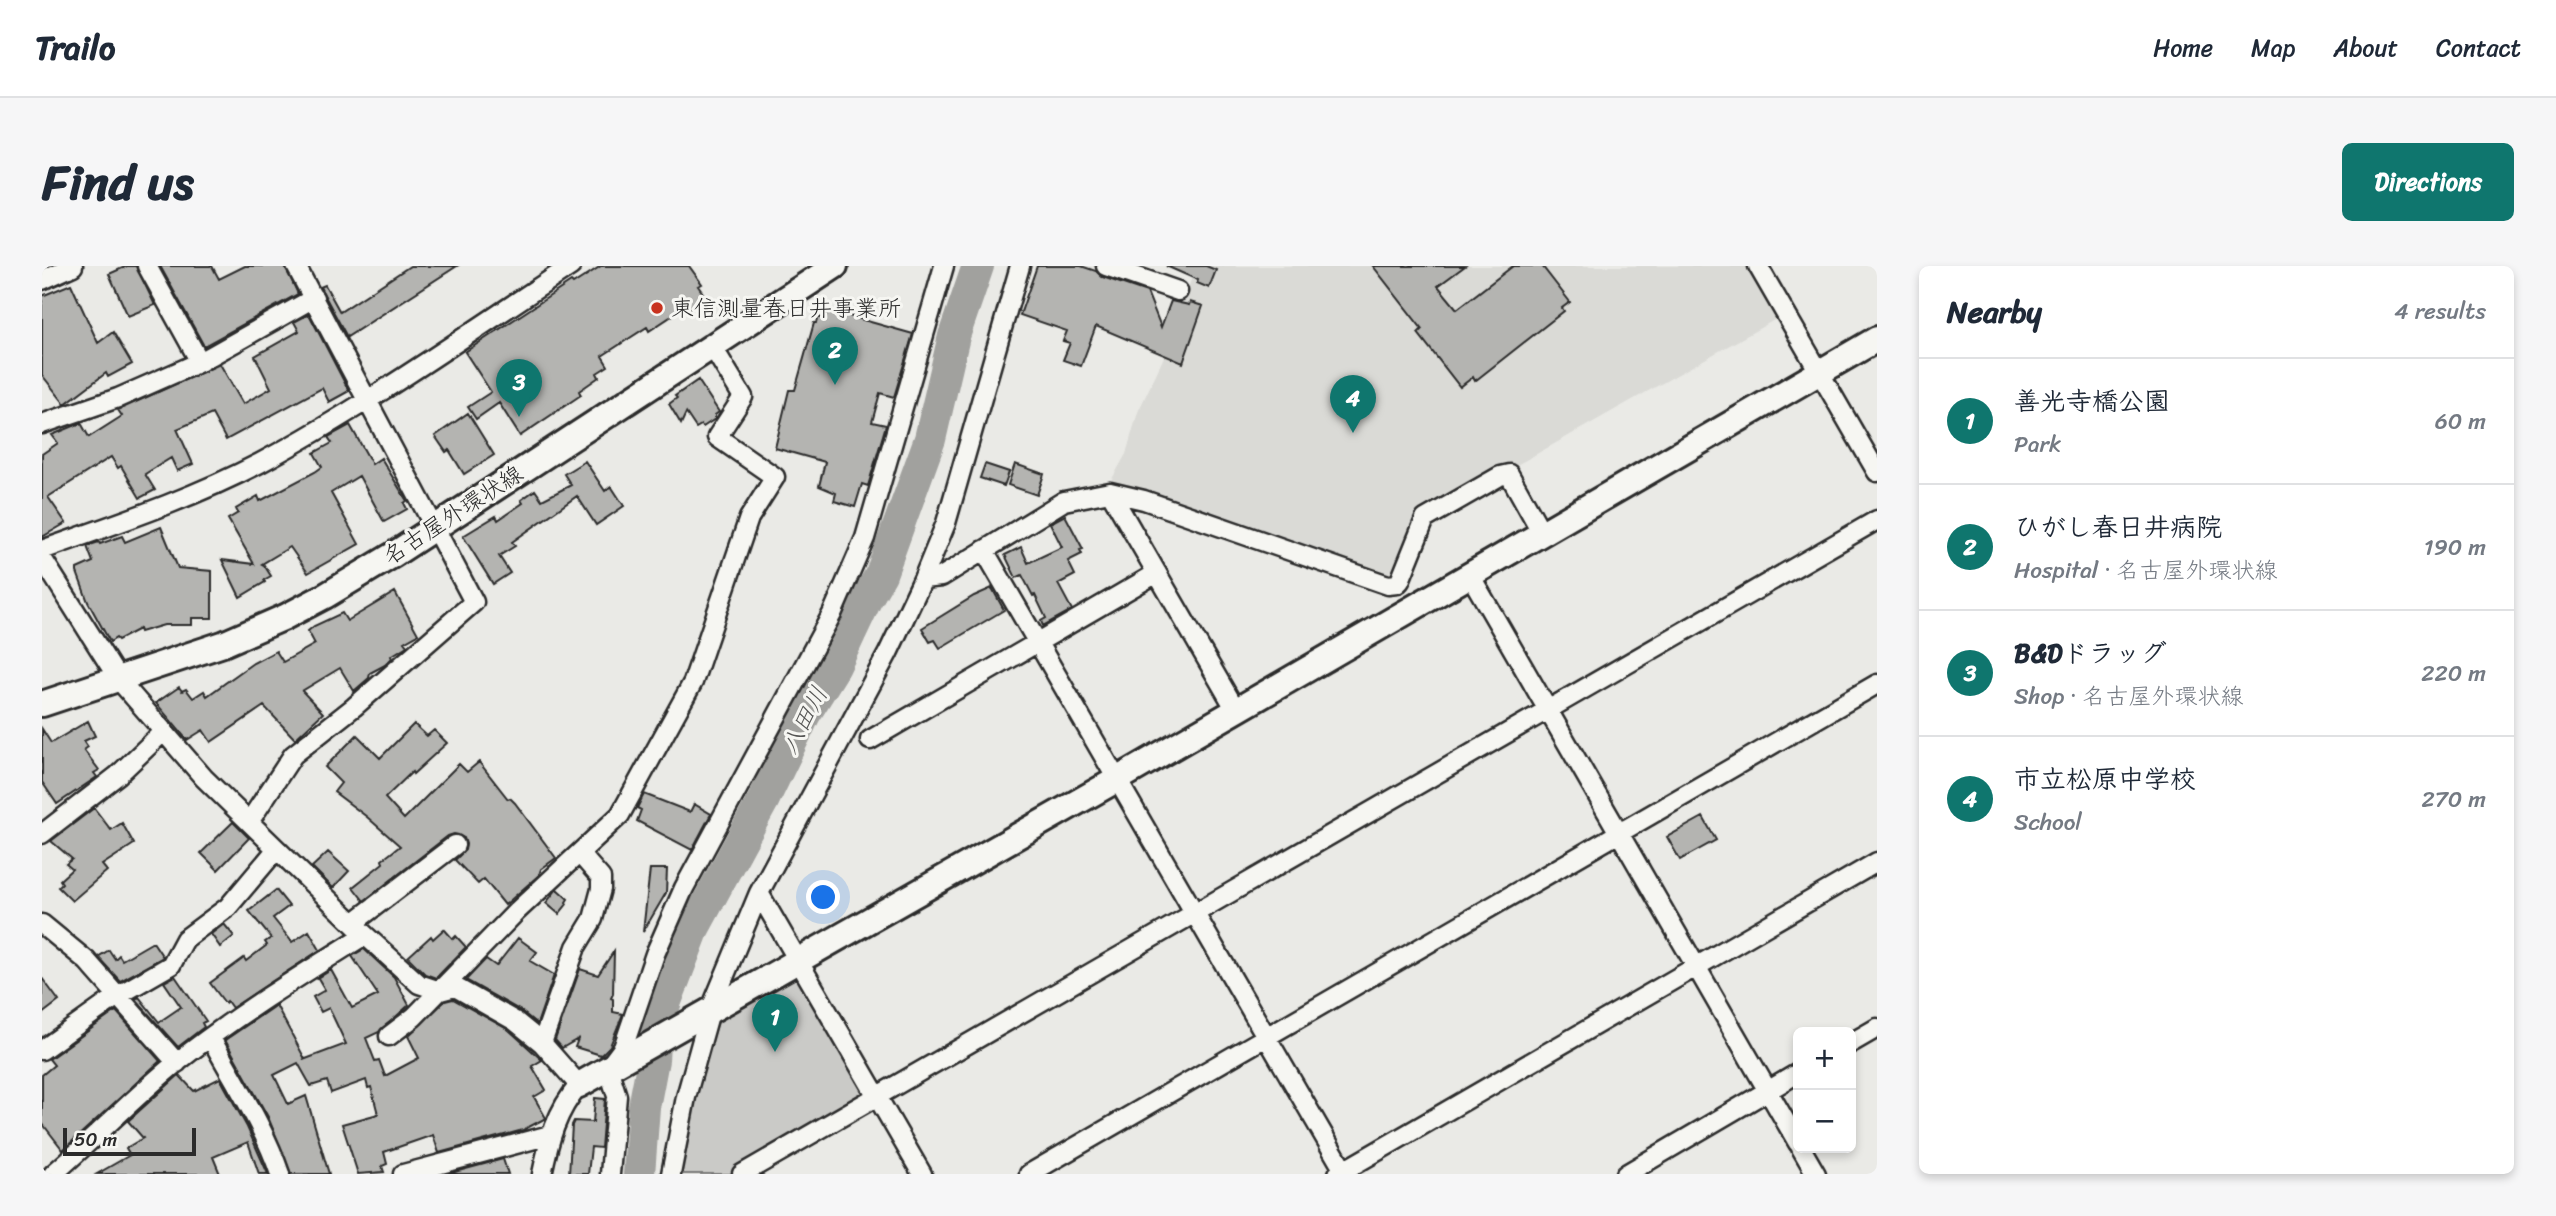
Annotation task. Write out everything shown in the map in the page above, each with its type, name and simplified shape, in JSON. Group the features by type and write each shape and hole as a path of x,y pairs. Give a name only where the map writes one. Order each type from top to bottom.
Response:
{"street":[{"path":"42,280 73,266"},
{"path":"148,266 200,362"},
{"path":"249,822 293,755 354,707 474,602 296,266"},
{"path":"42,550 151,511 259,463 368,399 571,266"},
{"name":"名古屋外環状線","path":"42,704 223,644 285,617 336,589 835,266"},
{"path":"608,1068 623,1048 655,954 684,888 832,614 865,538 944,266"},
{"path":"671,1174 686,1097 710,1011 759,893 888,653 946,523 1020,266"},
{"path":"1107,266 1178,291"},
{"path":"1758,266 1877,472"},
{"path":"42,424 118,398 200,362 314,298"},
{"path":"542,1174 550,1135 561,1108 579,1085 1118,779 1877,339"},
{"path":"389,1036 414,1017 517,911 620,816 693,682 749,519 775,477 717,437 743,397 712,346"},
{"path":"923,579 941,577 1064,501 1110,492 1144,500 1388,585 1400,581 1425,519 1500,476 1509,474 1542,533"},
{"path":"1110,492 1236,710"},
{"path":"742,1174 1877,520"},
{"path":"984,550 1268,1038 1343,1173 1877,862"},
{"path":"42,558 119,680 204,778 276,849 419,984 440,991 455,987 515,1021 542,1044 579,1085"},
{"path":"870,740 1157,573"},
{"path":"1469,575 1793,1134"},
{"path":"1029,1174 1877,684"},
{"path":"42,834 118,775 164,731"},
{"path":"53,1174 177,1063 359,929 455,845"},
{"path":"42,1050 120,995 171,965 185,939 228,907 276,849"},
{"path":"542,1044 576,947 593,919 601,889 601,878 580,854"},
{"path":"759,893 922,1174"},
{"path":"42,924 87,961 120,995 177,1063"},
{"path":"1856,1040 1877,1028"},
{"path":"211,1038 269,1142 280,1174"},
{"path":"608,1068 617,1096 610,1174"},
{"path":"1626,1174 1793,1076"},
{"path":"403,1174 550,1135"},
{"path":"1804,1153 1816,1174"}],"shaded area":[{"path":"1196,266 1747,266 1776,319 1421,519 1396,582 1108,486 1126,454 1138,412 1163,359"},
{"path":"793,978 801,980 869,1097 736,1174 677,1174 697,1086 719,1019"}],"building":[{"path":"127,266 136,266 155,305 128,316 109,274"},
{"path":"160,266 212,266 219,279 245,266 285,266 298,294 204,346"},
{"path":"410,266 457,266 347,337 320,287 325,285 340,312"},
{"path":"601,266 689,266 702,284 698,286 707,299 686,311 684,308 649,331 647,327 602,356 608,366 597,373 599,377 579,391 581,395 520,436 499,403 476,419 468,407 491,392 465,352 571,282 573,284"},
{"path":"1037,266 1081,266 1096,271 1102,277 1147,292 1161,327 1171,301 1203,306 1183,363 1096,326 1081,366 1063,360 1070,343 1063,341 1067,331 1020,315"},
{"path":"1166,266 1206,266 1216,270 1209,288 1197,283 1198,280"},
{"path":"1373,266 1465,266 1438,286 1457,309 1513,266 1542,266 1570,302 1562,308 1564,311 1475,381 1473,377 1460,387 1418,333 1422,329"},
{"path":"71,284 98,343 113,332 132,364 108,377 106,373 65,404 42,375 42,296"},
{"path":"828,310 913,334 894,397 880,393 872,422 886,425 868,486 862,484 855,507 834,501 836,493 819,486 825,462 775,448 789,390 795,390 814,323 818,317 825,319"},
{"path":"309,314 349,391 329,402 322,388 226,440 212,414 177,429 193,464 177,471 171,458 145,474 155,490 140,498 121,466 118,468 111,457 48,497 66,523 42,537 42,454 58,443 52,435 81,423 89,437 122,416 118,410 220,364 243,404 271,388 255,356 299,331 294,322"},
{"path":"698,380 719,412 715,419 696,428 686,413 681,424 669,404 677,398 675,396"},
{"path":"468,413 494,455 464,474 449,450 446,452 435,436"},
{"path":"350,425 372,464 381,458 407,501 404,503 407,509 384,522 359,476 331,493 359,544 308,573 290,547 262,564 271,576 240,597 222,560 254,564 228,519 238,513 236,509 258,496 260,501 322,467 314,453 332,443 328,437"},
{"path":"585,461 605,491 611,486 624,506 596,525 577,496 512,542 515,546 499,556 510,573 493,584 463,536 496,516 498,520 523,503 521,500 535,490 542,500 571,485 564,474"},
{"path":"985,464 1009,472 1004,486 980,478"},
{"path":"1015,464 1044,474 1037,495 1008,485"},
{"path":"1065,515 1083,549 1080,550 1082,554 1068,561 1075,575 1058,584 1072,610 1043,626 1041,621 1046,618 1035,595 1033,596 1022,575 1016,578 1005,555 1021,547 1028,563 1062,547 1050,523"},
{"path":"161,527 178,568 212,571 212,618 192,618 192,625 164,625 140,632 139,629 110,642 88,602 77,572 77,569 93,562 87,546 122,536 125,542"},
{"path":"992,588 1004,610 940,648 935,640 930,642 922,628"},
{"path":"395,592 418,634 404,642 407,646 391,656 385,665 370,673 369,678 354,691 340,668 302,691 323,713 295,739 264,706 211,742 203,730 187,740 156,703 179,687 182,691 186,689 193,698 204,691 207,696 253,663 276,651 283,662 315,644 308,631 314,626 342,613 347,621"},
{"path":"88,721 95,736 84,741 88,747 84,750 99,770 94,773 97,777 57,804 42,782 42,729 51,743"},
{"path":"414,724 427,736 434,730 447,743 385,798 404,819 459,764 467,772 479,762 508,799 515,803 556,858 505,905 484,879 478,884 455,860 465,850 466,844 464,838 454,834 364,901 353,887 400,846 334,792 341,783 325,767 357,735 380,758"},
{"path":"644,794 690,812 694,804 711,814 692,850 637,821 641,810 637,808"},
{"path":"94,808 111,830 122,823 134,844 102,865 107,871 72,901 58,887 62,883 60,880 72,869 66,864 72,859 51,841"},
{"path":"1703,817 1716,840 1680,860 1667,837"},
{"path":"233,822 249,838 218,870 201,853"},
{"path":"328,852 349,871 333,888 312,867"},
{"path":"650,869 667,869 666,893 643,932"},
{"path":"557,889 568,899 559,914 546,903"},
{"path":"276,890 289,906 273,918 292,942 309,931 320,950 232,1008 210,983 267,945 265,942 271,938 249,911"},
{"path":"224,924 234,936 220,947 211,934"},
{"path":"444,929 453,939 456,936 466,947 436,978 425,974 408,957 431,936 433,939"},
{"path":"518,938 537,952 530,961 554,975 537,1024 521,1011 466,980 486,959 496,966"},
{"path":"153,942 163,957 120,981 98,957 109,950 115,959 119,955 122,960"},
{"path":"364,949 394,977 409,1005 379,1032 366,1038 375,1061 379,1060 385,1076 419,1058 408,1036 445,1001 453,999 509,1030 542,1060 532,1066 546,1090 534,1097 546,1118 523,1130 439,1153 433,1135 384,1152 387,1164 382,1166 384,1172 358,1174 342,1124 378,1114 371,1087 368,1088 366,1080 331,1093 327,1081 311,1086 298,1063 274,1075 288,1104 306,1096 329,1174 291,1174 268,1117 225,1040 276,1005 305,1059 303,1060 346,1044 329,1008 321,1012 313,997 325,990 318,978 331,970 352,1008 378,995 352,956"},
{"path":"614,951 611,998 613,1012 623,1014 610,1046 601,1055 575,1047 578,1039 562,1048 555,1040 580,969 598,975"},
{"path":"175,976 206,1021 202,1023 204,1027 178,1047 135,999 139,997 159,1022 181,1007 164,982"},
{"path":"42,978 59,1001 42,1014"},
{"path":"116,1011 160,1061 63,1150 42,1123 42,1075 54,1065 49,1059"},
{"path":"179,1075 194,1091 220,1078 247,1127 268,1174 259,1174 248,1142 213,1157 220,1174 97,1174 130,1155 126,1148 143,1138 128,1121"},
{"path":"595,1098 605,1099 601,1148 591,1147 588,1174 569,1174 572,1125 574,1121 593,1122"},
{"path":"503,1159 508,1174 447,1174"}],"waterway":[{"name":"八田川","path":"639,1174 644,1107 653,1060 655,1030 694,928 764,799 805,714 835,666 881,574 930,439 954,336 978,266"}],"place":[{"name":"東信測量春日井事業所","path":"657,308"},
{"name":"ひがし春日井病院","path":"835,385"},
{"name":"B&Dドラッグ","path":"519,417"},
{"name":"市立松原中学校","path":"1353,433"},
{"name":"善光寺橋公園","path":"775,1052"}]}
